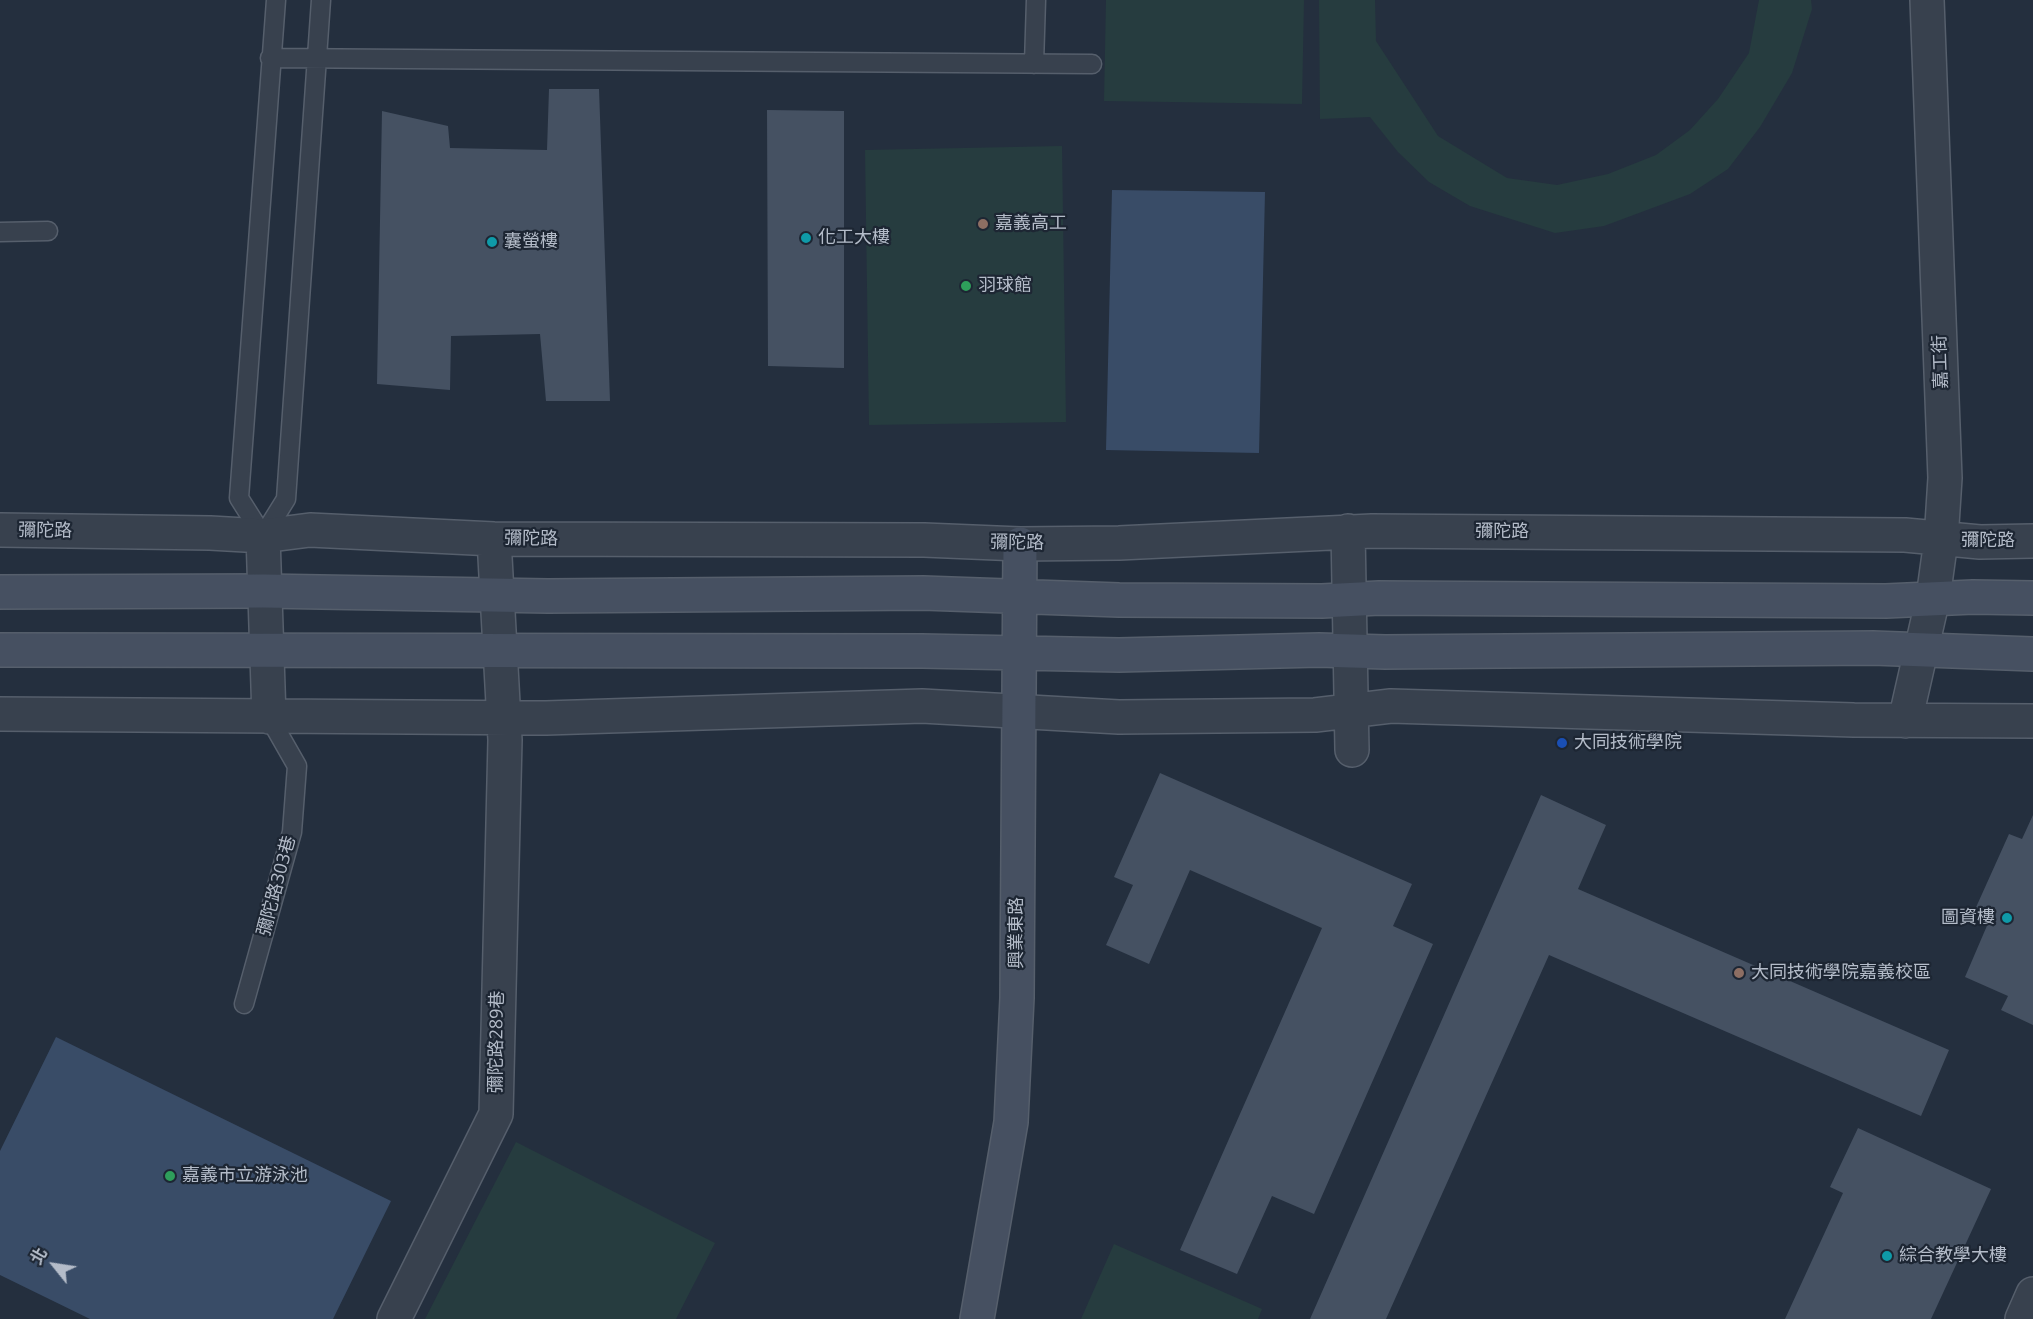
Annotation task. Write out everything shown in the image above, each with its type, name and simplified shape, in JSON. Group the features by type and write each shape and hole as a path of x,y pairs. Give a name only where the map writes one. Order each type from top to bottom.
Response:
{"street":[{"name":"嘉工街","path":"1905,721 1933,598 1941,540 1945,478 1927,0"},
{"name":"彌陀路","path":"0,530 263,536 310,530 494,539 912,540 1020,544 1119,543 1348,531 1905,535 1980,542 2033,541"},
{"path":"1348,531 1352,750"},
{"path":"263,536 269,717"},
{"name":"彌陀路289巷","path":"394,1319 496,1114 504,729 494,539"},
{"name":"興業東路","path":"977,1319 1011,1122 1017,998 1020,544"},
{"path":"0,592 264,591 497,596 923,593 1131,600 1886,601 1933,598 2033,598"},
{"path":"0,650 500,650 1119,655 1862,648 2033,654"},
{"path":"0,714 269,717 504,729 922,706 1119,717 1315,716 1391,706 1905,721 2033,721"},
{"path":"2022,1319 2033,1294"}],"lane":[{"path":"276,0 239,498 263,536 286,499 321,0"},
{"path":"1034,64 1036,0"},
{"path":"270,58 1092,64"},
{"path":"0,232 48,231"},
{"name":"彌陀路303巷","path":"244,1004 292,832 297,766 269,717"}],"green space":[{"path":"1106,0 1304,0 1302,104 1104,101"},
{"path":"1319,0 1375,0 1376,41 1438,136 1507,178 1557,185 1608,174 1656,155 1690,130 1718,99 1749,53 1759,0 1811,0 1812,9 1792,73 1760,127 1728,169 1690,194 1604,226 1555,233 1470,206 1429,182 1398,152 1370,117 1320,119"},
{"name":"羽球館","path":"1062,146 1066,422 869,425 865,150"},
{"path":"516,1142 715,1243 676,1319 425,1319"},
{"path":"1114,1244 1262,1309 1258,1319 1081,1319"}],"water":[{"path":"1112,190 1265,192 1259,453 1106,450"},
{"name":"嘉義市立游泳池","path":"56,1037 391,1201 333,1319 90,1319 0,1275 0,1151"}],"building":[{"name":"囊螢樓","path":"549,89 599,89 610,401 546,401 540,334 451,336 450,390 377,384 382,111 448,126 450,148 547,150"},
{"name":"化工大樓","path":"767,110 844,111 844,368 768,366"},
{"path":"1160,773 1412,884 1393,926 1433,944 1314,1214 1272,1196 1237,1274 1180,1250 1322,928 1190,870 1149,964 1106,945 1133,885 1114,877"},
{"path":"1541,795 1606,825 1578,889 1949,1050 1921,1116 1549,955 1386,1319 1310,1319"},
{"name":"圖資樓","path":"2033,815 2033,1025 2001,1010 2008,996 1965,977 1989,921 1973,914 2009,834 2022,839"},
{"name":"綜合教學大樓","path":"1858,1128 1991,1189 1931,1319 1785,1319 1843,1193 1830,1187"}],"place":[{"name":"嘉義高工","path":"983,224"},
{"name":"化工大樓","path":"806,238"},
{"name":"囊螢樓","path":"492,242"},
{"name":"羽球館","path":"966,286"},
{"name":"大同技術學院","path":"1562,743"},
{"name":"圖資樓","path":"2007,918"},
{"name":"大同技術學院嘉義校區","path":"1739,973"},
{"name":"嘉義市立游泳池","path":"170,1176"},
{"name":"綜合教學大樓","path":"1887,1256"}]}
